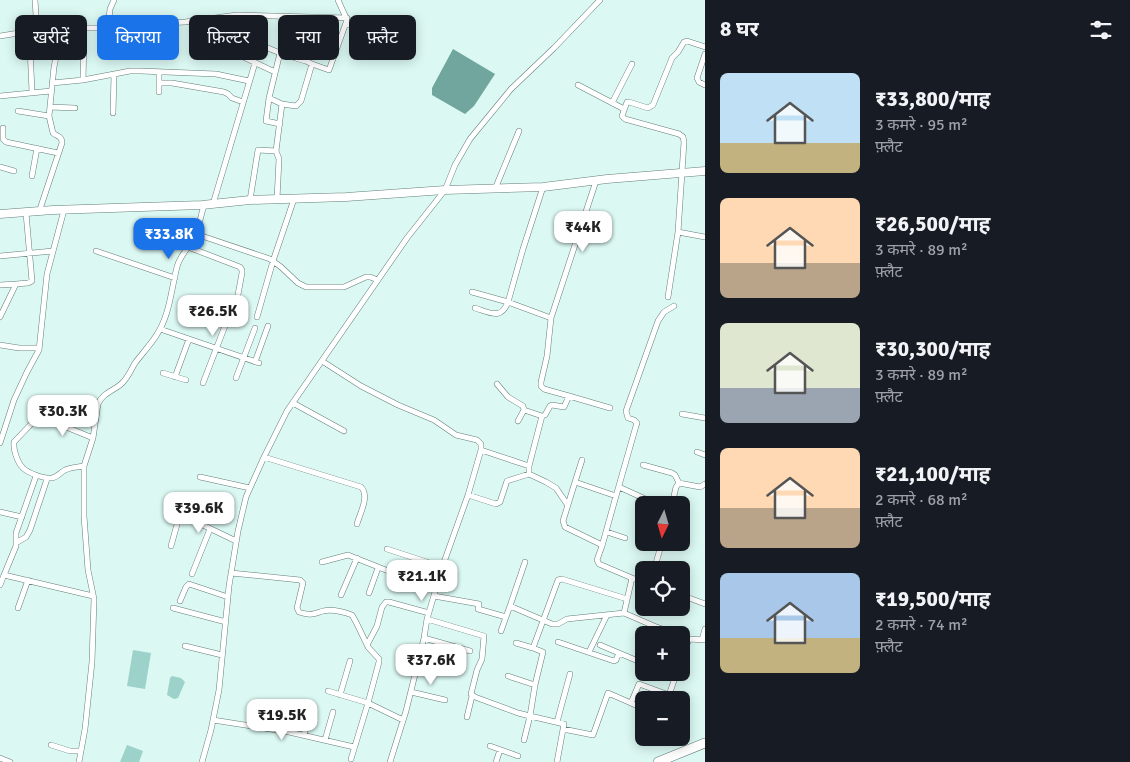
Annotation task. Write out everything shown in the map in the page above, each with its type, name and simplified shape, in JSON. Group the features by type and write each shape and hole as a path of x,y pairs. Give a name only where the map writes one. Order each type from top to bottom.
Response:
{"highway":[{"path":"658,762 705,743"}],"main road":[{"path":"0,214 213,204 250,200 346,197 445,190 543,187 705,171"}],"street":[{"path":"35,0 36,15"},
{"path":"109,15 114,0"},
{"path":"302,60 329,70 347,20 338,0"},
{"path":"202,762 213,720 218,690 231,573 246,497 287,412 407,238 445,190 455,165 470,138 511,89 600,0"},
{"path":"268,16 347,20"},
{"path":"0,36 15,34"},
{"path":"668,298 678,232 683,137 679,134 625,119 622,116 626,104 629,102 645,108 653,105 672,58 684,42 687,41 705,47"},
{"path":"705,54 697,81 705,84"},
{"path":"31,60 32,92"},
{"path":"39,212 62,143 60,136 53,133 49,116 56,60"},
{"path":"83,60 83,80"},
{"path":"249,60 275,72"},
{"path":"278,60 269,98 266,122 280,124"},
{"path":"213,204 255,63"},
{"path":"269,98 282,104 296,106 301,101 312,64"},
{"path":"612,103 632,64"},
{"path":"52,83 135,71 216,74 249,81"},
{"path":"158,92 159,72"},
{"path":"113,113 114,75"},
{"path":"159,83 172,83 224,92 232,98 243,102"},
{"path":"578,85 624,109"},
{"path":"0,96 51,91"},
{"path":"277,199 279,159 276,151 282,104"},
{"path":"50,107 75,108"},
{"path":"18,111 49,116"},
{"path":"4,128 2,137 4,141 58,153"},
{"path":"495,189 519,131"},
{"path":"32,176 37,148"},
{"path":"250,200 258,150 276,151"},
{"path":"0,167 14,171"},
{"path":"596,181 551,318 547,356 541,386 544,389 610,408"},
{"path":"475,308 498,314 503,311 508,302 543,187"},
{"path":"256,317 294,199"},
{"path":"78,762 85,729 92,662 93,596 88,570 84,516 84,466 93,438 98,404 100,400 125,381 135,363 160,329 168,308 180,259 196,234 204,204"},
{"path":"0,443 14,400 39,348 47,274 64,210"},
{"path":"0,285 32,281 26,212"},
{"path":"678,232 705,237"},
{"path":"196,234 270,259 298,283 306,287 344,287 366,277 378,280"},
{"path":"188,247 240,267 242,274 237,300"},
{"path":"96,250 175,278"},
{"path":"0,256 53,251"},
{"path":"0,316 16,284"},
{"path":"472,292 508,302 551,318"},
{"path":"635,579 599,564 597,560 607,532 636,426 634,420 628,418 626,411 658,321 664,312 674,306"},
{"path":"204,383 230,313"},
{"path":"160,329 257,362 268,326"},
{"path":"236,378 255,328"},
{"path":"175,377 189,339"},
{"path":"0,345 19,348 39,348"},
{"path":"322,361 361,386 398,405 434,420 456,435 477,440 481,444 468,495 442,568 428,616 411,692 390,762"},
{"path":"163,373 186,380"},
{"path":"497,384 508,397 523,406 524,410 542,416"},
{"path":"529,474 529,466 542,416 545,415 552,405 564,407 569,396"},
{"path":"62,402 71,407 66,427 93,438"},
{"path":"293,403 344,431"},
{"path":"39,406 35,420 16,439 13,445 24,470 36,476 47,478 56,477 71,468 84,466"},
{"path":"518,421 524,410"},
{"path":"682,414 705,418"},
{"path":"480,450 529,466"},
{"path":"698,452 705,455"},
{"path":"264,457 362,487 365,497 357,524"},
{"path":"582,460 563,521 565,527 602,546"},
{"path":"643,465 672,472 679,483"},
{"path":"468,495 496,504 500,502 507,482 529,474 556,488 567,504"},
{"path":"0,585 16,543 16,533 36,476"},
{"path":"200,477 250,488"},
{"path":"16,543 26,537 30,530 47,478"},
{"path":"575,482 616,496"},
{"path":"679,483 700,486 705,484"},
{"path":"674,496 679,483"},
{"path":"619,487 639,496"},
{"path":"0,512 22,517"},
{"path":"171,546 178,520 181,516 236,541"},
{"path":"192,574 210,529"},
{"path":"607,532 625,538"},
{"path":"387,549 442,568"},
{"path":"322,562 348,555 436,590"},
{"path":"341,595 356,558"},
{"path":"501,631 525,562"},
{"path":"368,593 378,568"},
{"path":"231,573 300,580 303,583 298,608 299,612 313,615 323,611 331,611 352,615 367,644 380,662 351,758"},
{"path":"4,575 93,596"},
{"path":"624,614 632,578"},
{"path":"533,648 559,579 627,599"},
{"path":"18,608 28,580"},
{"path":"180,601 186,587 190,584 228,597"},
{"path":"434,596 480,604 478,610 506,618"},
{"path":"690,598 705,604"},
{"path":"367,644 377,626 382,607 386,602 484,636 482,658 471,691 472,696 467,718"},
{"path":"510,606 552,624 558,624 567,619 624,614 654,626"},
{"path":"172,608 226,622"},
{"path":"589,652 607,615"},
{"path":"690,639 703,640 705,629"},
{"path":"424,638 470,651"},
{"path":"516,642 543,652 524,740"},
{"path":"558,642 615,662 620,653"},
{"path":"600,645 635,660"},
{"path":"185,646 222,655"},
{"path":"419,658 451,666"},
{"path":"340,695 350,661"},
{"path":"557,722 570,674"},
{"path":"508,676 535,684"},
{"path":"631,703 639,684 670,694 674,681"},
{"path":"328,691 368,703 403,720"},
{"path":"411,692 446,700"},
{"path":"563,730 593,735 608,693 635,705"},
{"path":"472,696 518,714 564,724 557,762"},
{"path":"289,732 296,705"},
{"path":"325,740 333,712"},
{"path":"304,735 309,715"},
{"path":"213,720 289,732 354,748"},
{"path":"51,745 70,751 81,751"},
{"path":"490,746 518,756"},
{"path":"496,762 500,750"},
{"path":"0,758 10,762"}],"shaded area":[{"path":"453,49 495,74 474,106 465,114 432,95 432,88"},
{"path":"133,650 151,653 145,689 127,686"},
{"path":"172,676 181,678 185,682 178,698 174,699 167,695"},
{"path":"127,745 143,751 139,762 120,762"}]}
